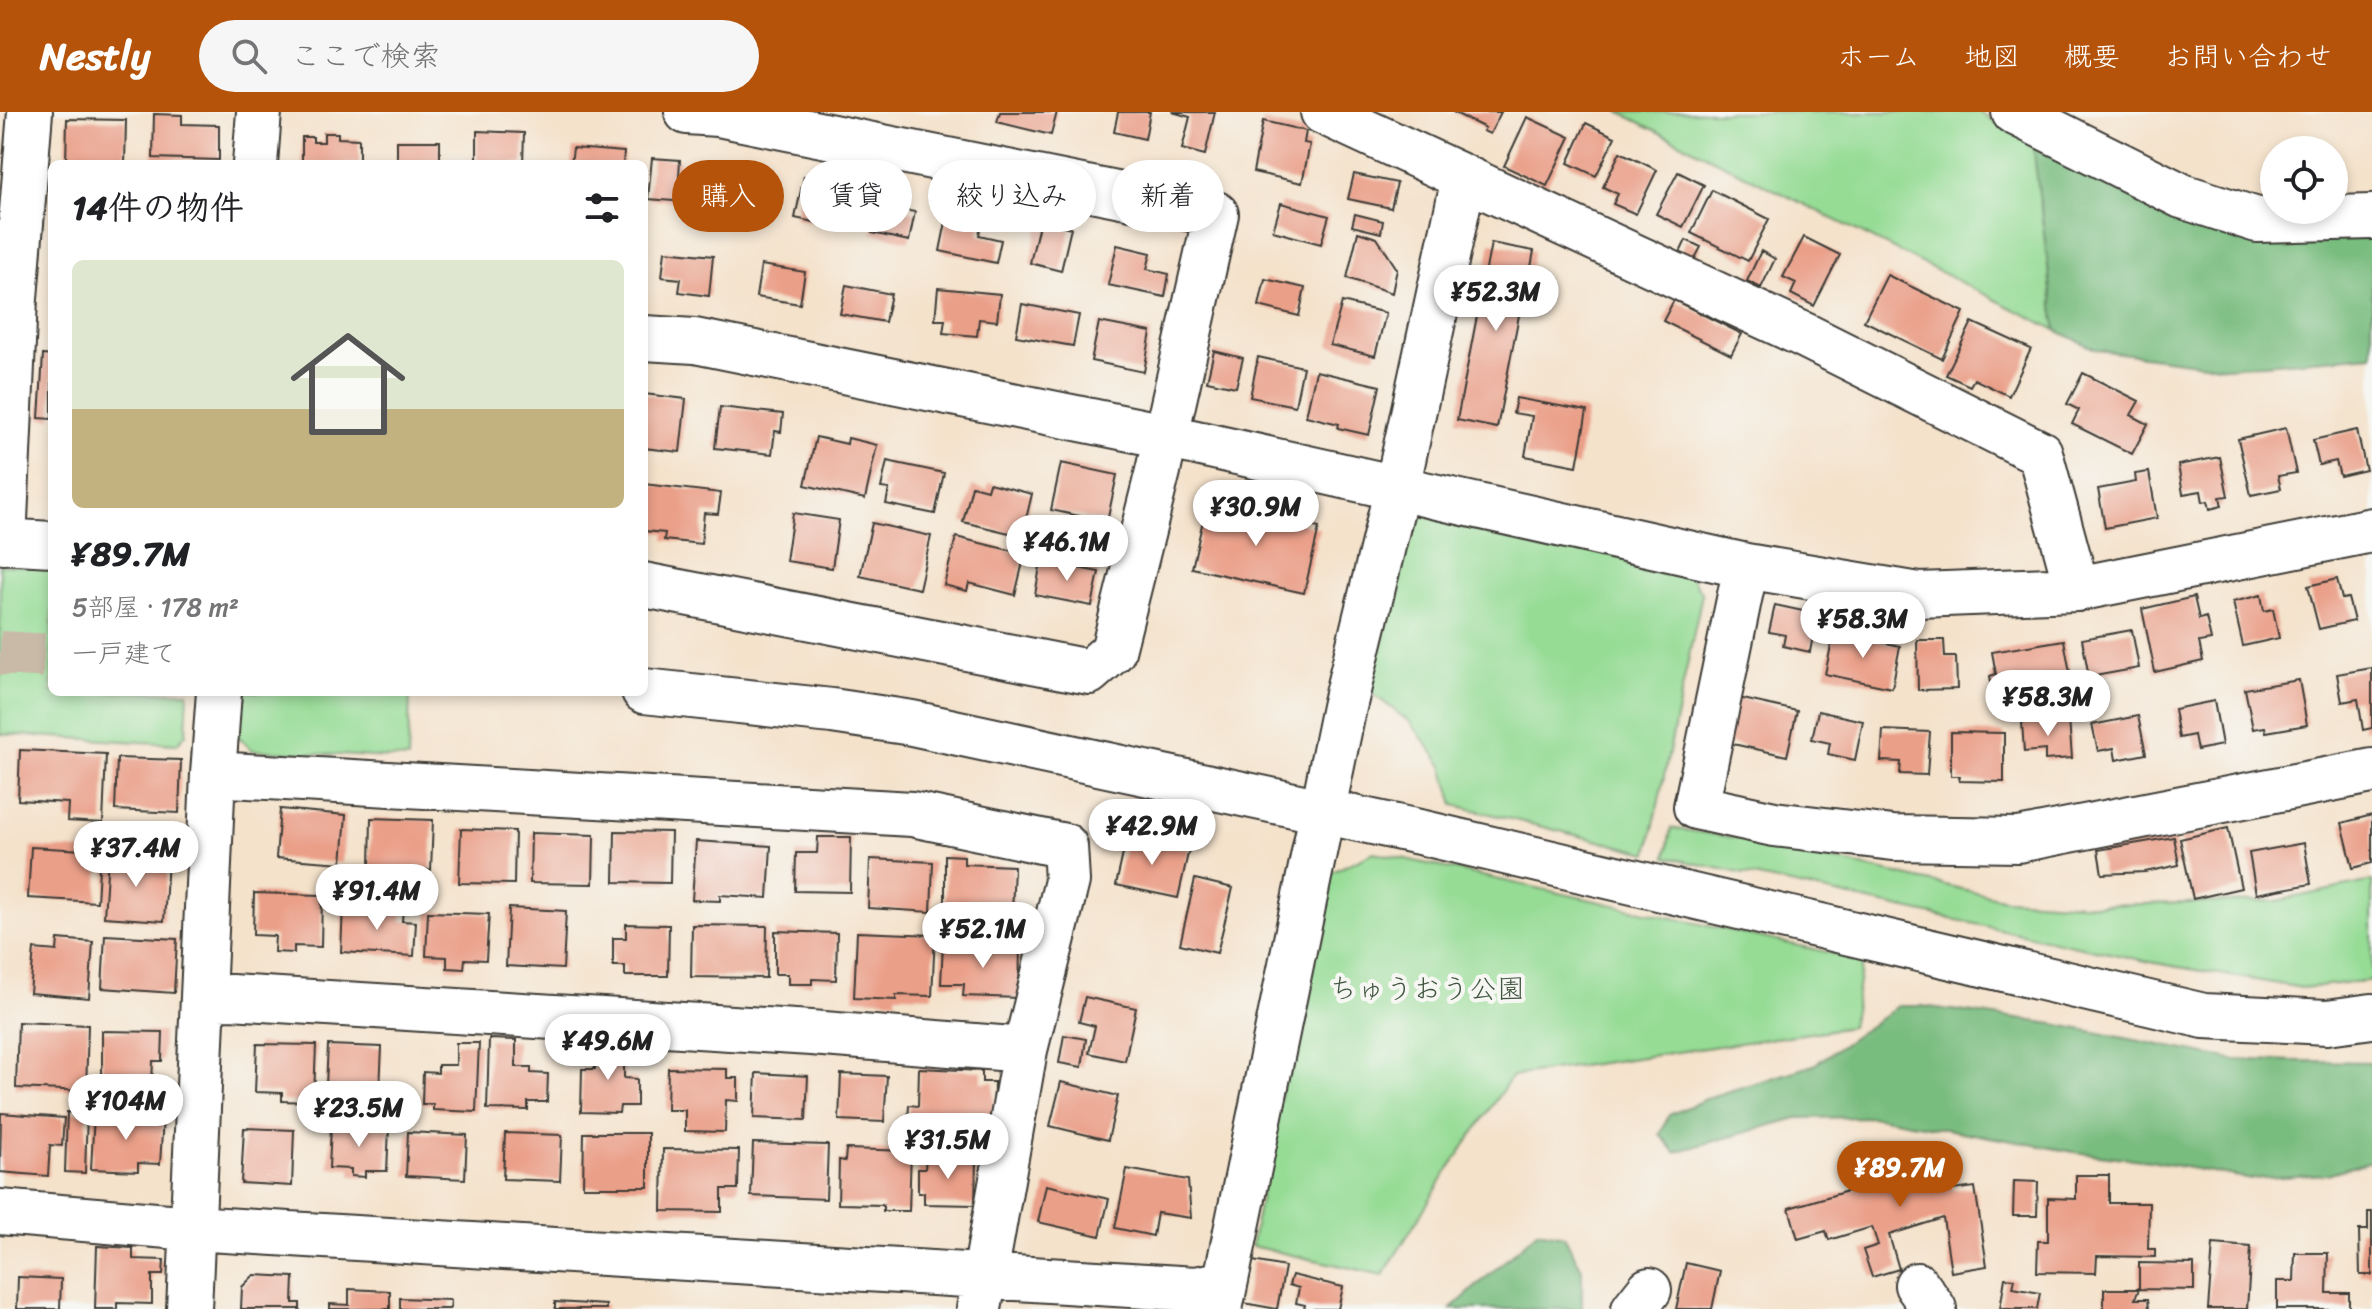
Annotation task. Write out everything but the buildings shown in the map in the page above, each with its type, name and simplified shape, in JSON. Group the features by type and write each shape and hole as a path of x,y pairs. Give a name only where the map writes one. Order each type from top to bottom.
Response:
{"street":[{"path":"30,112 7,298 2,542 48,544"},
{"path":"255,160 259,112"},
{"path":"648,586 1089,672 1113,651 1158,471 1216,214 718,114 687,112"},
{"path":"1323,112 1804,335 2040,453 2077,589"},
{"path":"2014,112 2182,196 2257,220 2372,217"},
{"path":"0,1212 982,1292 1196,1289 1222,1296 1321,812 1397,488 1464,178"},
{"path":"648,338 695,341 1165,436 1746,566 1919,595 2077,589 2372,530"},
{"path":"1746,566 1696,807 1774,824 1893,838 2018,840 2372,771"},
{"path":"648,691 802,707 912,723 1424,833 2204,1016 2327,1022 2372,1016"},
{"path":"189,1309 219,696"},
{"path":"213,774 912,814 1065,846 1067,881 1025,1050 982,1292"},
{"path":"204,998 231,997 780,1031 1025,1050"}],"green space":[{"path":"1619,112 1978,112 2033,145 2056,330"},
{"path":"2033,145 2134,199 2261,241 2372,234 2372,355 2227,367 2097,350 2056,330"},
{"path":"1424,514 1687,570 1702,594 1648,853 1454,805 1443,766 1411,723 1368,690 1403,540"},
{"path":"0,565 48,568 48,696 188,696 186,734 177,744 0,734"},
{"path":"240,696 410,696 408,759 252,750 238,736"},
{"path":"1671,828 1743,839 2006,899 2099,905 2277,901 2372,881 2372,980 2302,988 2155,963 1666,857"},
{"name":"ちゅうおう公園","path":"1374,852 1863,960 1851,1027 1512,1076 1383,1275 1251,1246 1324,876"},
{"path":"1898,1006 1922,1006 2054,1024 2236,1060 2372,1062 2372,1161 2327,1174 2251,1179 1877,1117 1797,1118 1675,1152 1660,1134 1669,1115 1713,1096 1814,1065"},
{"path":"1538,1231 1564,1236 1582,1269 1582,1309 1451,1309"}],"tunnel":[{"path":"0,653 48,656"}]}
